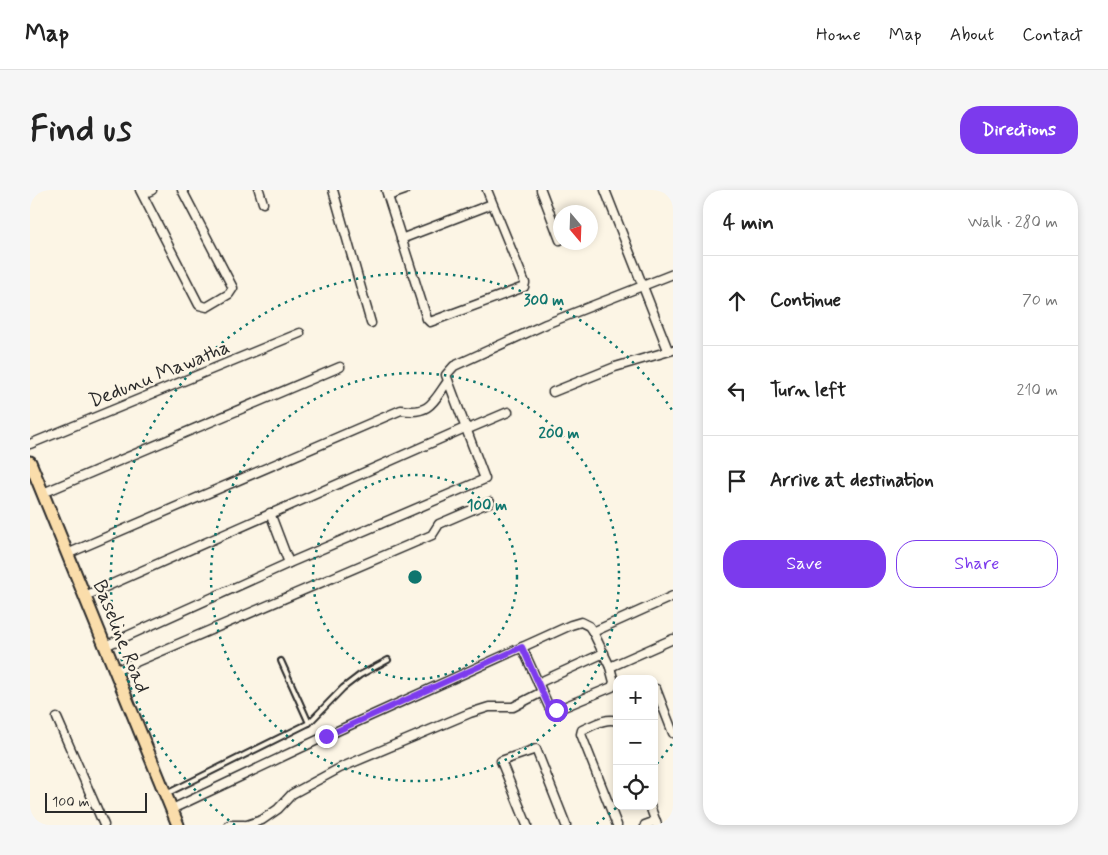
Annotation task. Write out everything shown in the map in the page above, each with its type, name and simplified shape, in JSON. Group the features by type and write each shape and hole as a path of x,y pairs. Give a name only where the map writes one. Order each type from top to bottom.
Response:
{"main road":[{"name":"Baseline Road","path":"30,462 178,825"}],"street":[{"path":"152,190 142,192 168,247 200,305 207,307 230,294 233,288 182,190"},
{"path":"259,190 263,204"},
{"path":"333,190 371,323"},
{"path":"405,190 387,193 427,319 430,322 524,286 525,283 487,190"},
{"path":"540,190 553,222"},
{"path":"553,392 615,367 671,350 605,190"},
{"path":"401,239 492,204"},
{"path":"105,646 289,563 485,479 468,428 446,375 454,366 546,324 673,274"},
{"name":"Dedunu Mawatha","path":"30,444 300,332"},
{"path":"43,493 340,367"},
{"path":"68,554 401,410 415,412 425,410 435,401 448,381"},
{"path":"84,596 270,513 508,412"},
{"path":"115,671 432,535 439,524 490,502"},
{"path":"270,513 289,563"},
{"path":"593,632 673,596"},
{"path":"172,809 326,736 522,647 581,622 589,626 604,653 614,682 612,687 556,710 549,707 522,647"},
{"path":"610,667 673,639"},
{"path":"538,683 604,653"},
{"path":"229,825 246,825 262,820 278,809 292,794 340,768 470,713 489,707 513,707 542,692"},
{"path":"658,694 673,733"},
{"path":"56,718 104,825"},
{"path":"613,720 582,730 581,734 617,825"},
{"path":"527,825 501,761 536,749 566,825"},
{"path":"645,825 657,823 652,810"}],"lane":[{"path":"166,794 309,723 343,688 360,675 388,660"},
{"path":"282,661 309,723"}],"route":[{"path":"326,736 522,647 549,707 554,711 556,710"}]}
